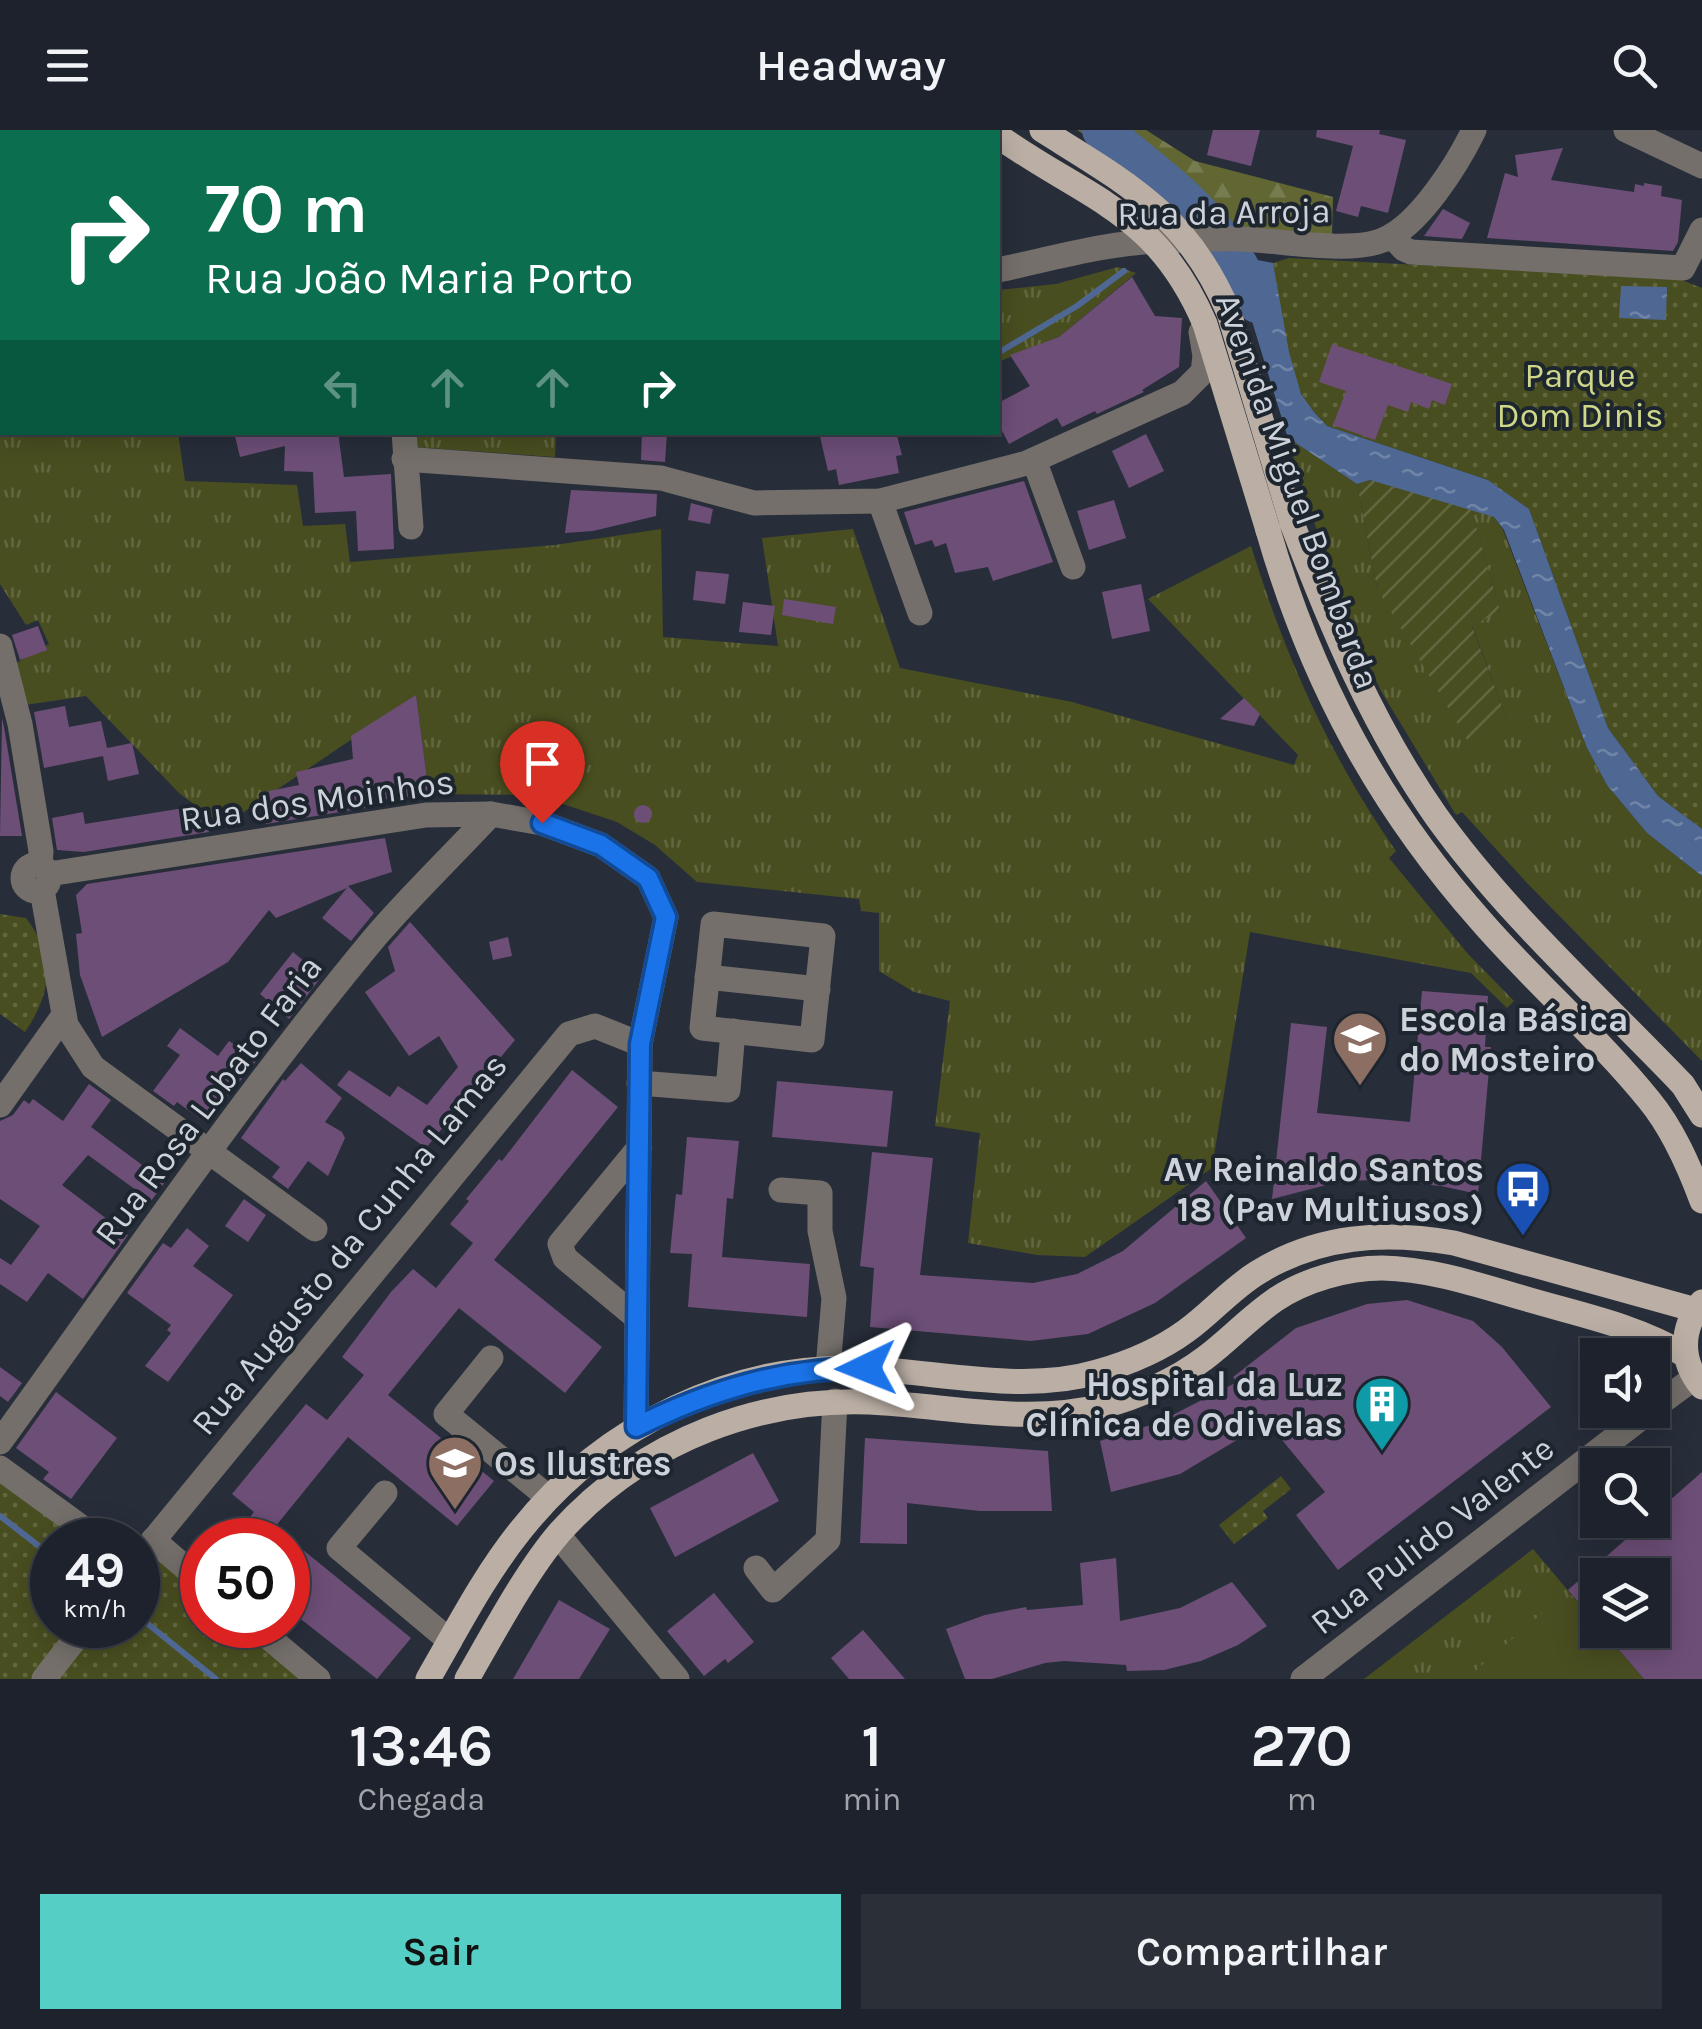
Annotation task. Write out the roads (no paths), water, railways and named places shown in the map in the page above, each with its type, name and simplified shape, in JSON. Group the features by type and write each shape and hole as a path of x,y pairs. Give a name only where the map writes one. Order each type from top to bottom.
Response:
{"main road":[{"name":"Avenida Miguel Bombarda","path":"1042,130 1135,188 1168,216 1215,279 1230,313 1305,639 1352,743 1412,837 1482,922 1650,1101 1672,1135 1702,1201"},
{"name":"Avenida Miguel Bombarda","path":"1000,137 1118,210 1150,236 1174,265 1192,294 1280,527 1380,726 1437,817 1505,900 1683,1085 1702,1114"},
{"path":"428,1679 496,1564 548,1497 636,1427 713,1392 828,1368 1012,1381 1075,1378 1095,1373 1161,1347 1256,1274 1319,1244 1367,1235 1413,1236 1699,1306 1684,1339 1694,1374"},
{"path":"467,1679 558,1535 581,1511 651,1455 721,1424 755,1414 835,1401 1032,1415 1104,1406 1146,1391 1190,1367 1276,1299 1314,1281 1380,1268 1429,1272 1650,1334 1694,1374"}],"street":[{"path":"1474,130 1422,209 1392,236 1404,249 1683,268 1702,230"},
{"path":"1626,130 1702,166"},
{"path":"404,460 661,478 754,503 880,501 1034,460 1182,393 1203,372 1203,337 1190,305 1151,241 1000,153"},
{"name":"Rua da Arroja","path":"1000,270 1151,241 1244,239 1356,245 1392,236"},
{"path":"404,435 411,527"},
{"path":"1034,460 1073,567"},
{"path":"880,501 920,613"},
{"path":"0,646 20,724 41,851 31,880 69,1034 93,1067 315,1229"},
{"name":"Rua dos Moinhos","path":"31,880 426,815 490,814 542,823 601,845 648,878 666,917 640,1044 636,1427"},
{"name":"Rua Rosa Lobato Faria","path":"0,1442 211,1151 378,934 490,814"},
{"path":"713,924 824,936 818,989 812,1040 702,1028 713,924"},
{"path":"707,977 818,989"},
{"path":"0,1105 64,1015"},
{"name":"Rua Augusto da Cunha Lamas","path":"160,1532 568,1034 595,1026 640,1044"},
{"path":"639,1082 728,1090 733,1031"},
{"path":"636,1317 565,1258 560,1244 638,1148"},
{"path":"781,1190 820,1194 820,1231 834,1298 828,1368"},
{"path":"491,1358 446,1414 548,1497"},
{"name":"Rua Pulido Valente","path":"1670,1394 1694,1374"},
{"path":"756,1568 773,1590 828,1540 835,1401"},
{"name":"Rua Pulido Valente","path":"1304,1679 1628,1428"},
{"path":"0,1468 69,1518"},
{"path":"386,1493 339,1548 450,1641"},
{"path":"558,1535 677,1679"},
{"path":"44,1679 68,1648"},
{"path":"281,1648 318,1679"}],"water":[{"path":"1224,254 1273,263 1301,394 1327,426 1488,480 1529,509 1608,728 1658,796 1702,829 1702,876 1647,833 1607,785 1587,748 1504,530 1494,517 1370,480 1357,484 1287,437 1237,273"},
{"path":"1621,286 1667,287 1666,320 1619,318"}],"waterway":[{"path":"1102,130 1171,187 1210,226 1243,274 1257,303"},
{"path":"1000,352 1077,306 1124,271"},
{"path":"0,1516 30,1539"},
{"path":"160,1634 216,1679"}],"place":[{"name":"Escola Básica do Mosteiro","path":"1360,1088"},
{"name":"Av Reinaldo Santos 18 (Pav Multiusos)","path":"1523,1238"},
{"name":"Hospital da Luz Clínica de Odivelas","path":"1382,1453"},
{"name":"Os Ilustres","path":"455,1512"}],"park label":[{"name":"Parque Dom Dinis","path":"1580,395"}]}
